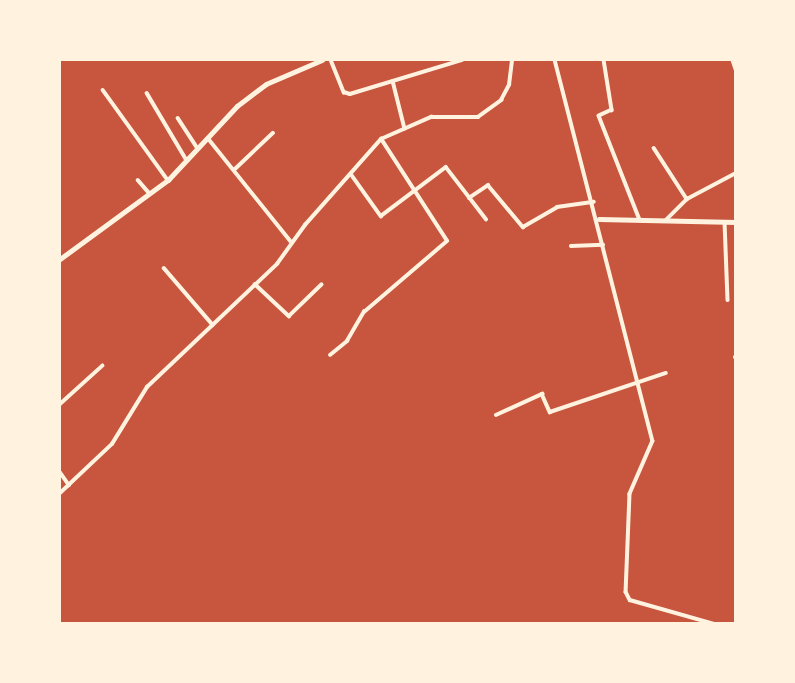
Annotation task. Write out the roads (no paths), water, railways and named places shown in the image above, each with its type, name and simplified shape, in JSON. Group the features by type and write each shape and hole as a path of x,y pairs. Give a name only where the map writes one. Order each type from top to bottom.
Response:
{"main road":[{"path":"60,259 168,180 207,137 266,84 322,60"},
{"path":"599,219 736,222"}],"street":[{"path":"331,60 344,92 393,81 462,60"},
{"path":"60,493 112,444 147,387 256,284 382,139 431,117 478,117 502,100 509,85 512,60"},
{"path":"555,60 599,219 653,441 630,494 626,592 630,600 715,624"},
{"path":"604,60 612,110 600,116 640,220"},
{"path":"733,60 736,69"},
{"path":"393,81 405,129"},
{"path":"103,90 168,180"},
{"path":"146,93 186,159"},
{"path":"178,118 197,148"},
{"path":"235,169 273,133"},
{"path":"207,137 292,243"},
{"path":"330,355 347,341 364,312 447,242 382,139"},
{"path":"654,148 687,199"},
{"path":"351,174 380,216 446,167 486,219"},
{"path":"665,221 687,199 736,173"},
{"path":"138,180 150,195"},
{"path":"469,198 488,185 523,228 557,207 594,202"},
{"path":"725,222 728,300"},
{"path":"570,246 604,245"},
{"path":"164,268 214,326"},
{"path":"256,284 289,316 321,285"},
{"path":"60,404 102,366"},
{"path":"496,415 542,394 550,412 640,379 666,373"},
{"path":"60,472 69,485"}]}
